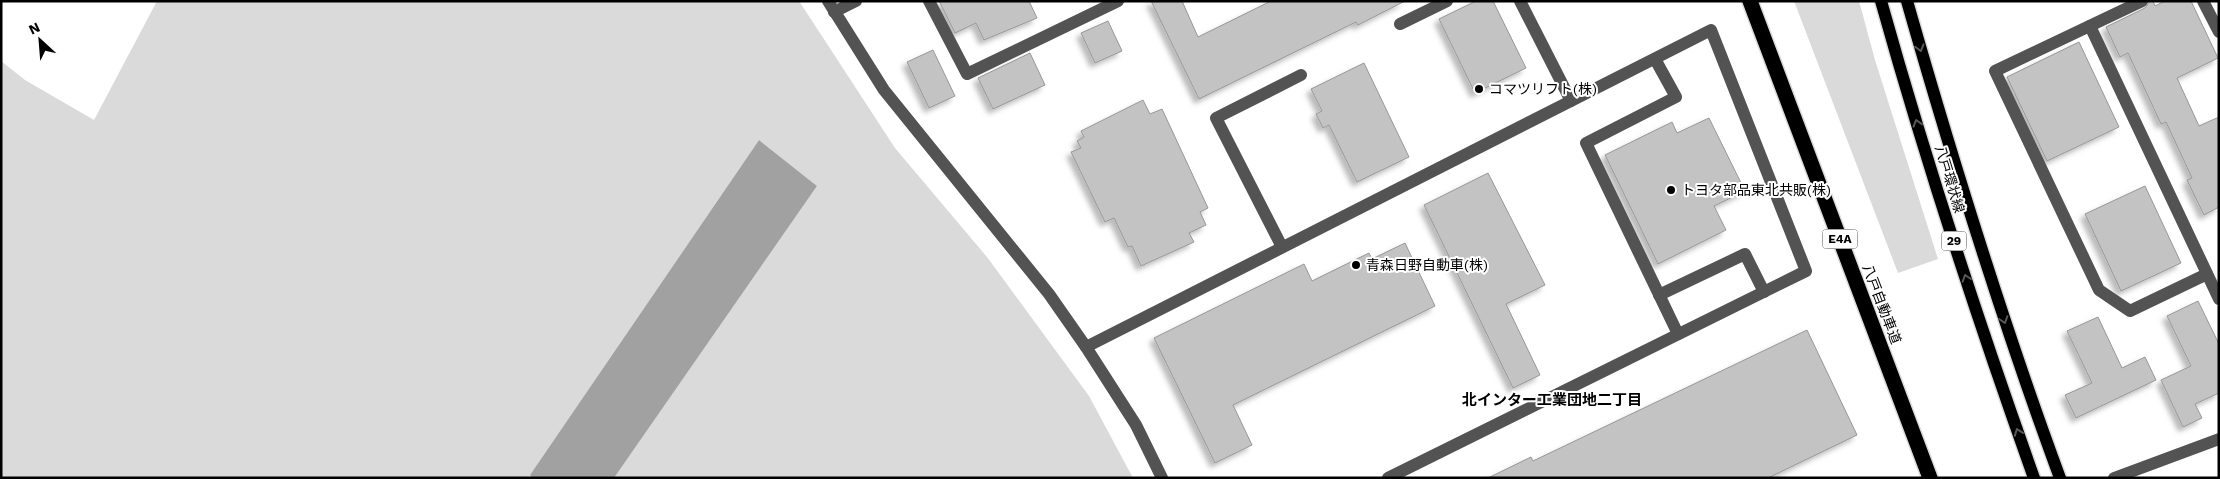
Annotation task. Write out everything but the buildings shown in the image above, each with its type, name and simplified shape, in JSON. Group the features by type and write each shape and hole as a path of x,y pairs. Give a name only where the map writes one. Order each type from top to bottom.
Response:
{"highway":[{"name":"八戸自動車道","path":"1750,1 1930,478"}],"main road":[{"name":"八戸環状線","path":"1881,1 1954,242 2034,478"},
{"name":"八戸環状線","path":"1907,1 1979,245 2027,390 2060,478"}],"street":[{"path":"856,1 831,7 884,90 1049,294 1086,346 1136,425 1162,478"},
{"path":"929,1 967,74 1118,1"},
{"path":"1400,24 1447,1"},
{"path":"1520,1 1571,101"},
{"path":"2142,1 1995,71 2098,290 2130,311 2207,274"},
{"path":"2203,1 2219,32"},
{"path":"2090,26 2219,299"},
{"path":"1086,346 1712,30 1806,271 1388,478"},
{"path":"1655,59 1676,96 1586,143 1678,334"},
{"path":"1282,248 1216,118 1302,75"},
{"path":"1659,295 1744,254 1764,292"},
{"path":"2114,478 2218,443"}],"shaded area":[{"path":"157,1 799,1 895,148 987,257 1089,396 1133,478 614,478 817,186 759,140 530,475 532,478 1,478 1,61 25,80 94,120"},
{"path":"1794,1 1859,1 1875,60 1938,259 1898,273"},
{"path":"759,140 817,186 614,478 532,478 530,475"}],"place":[{"name":"コマツリフト(株)","path":"1479,89"},
{"name":"トヨタ部品東北共販(株)","path":"1671,190"},
{"name":"青森日野自動車(株)","path":"1356,265"}],"district":[{"name":"北インター工業団地二丁目","path":"1552,400"}]}
